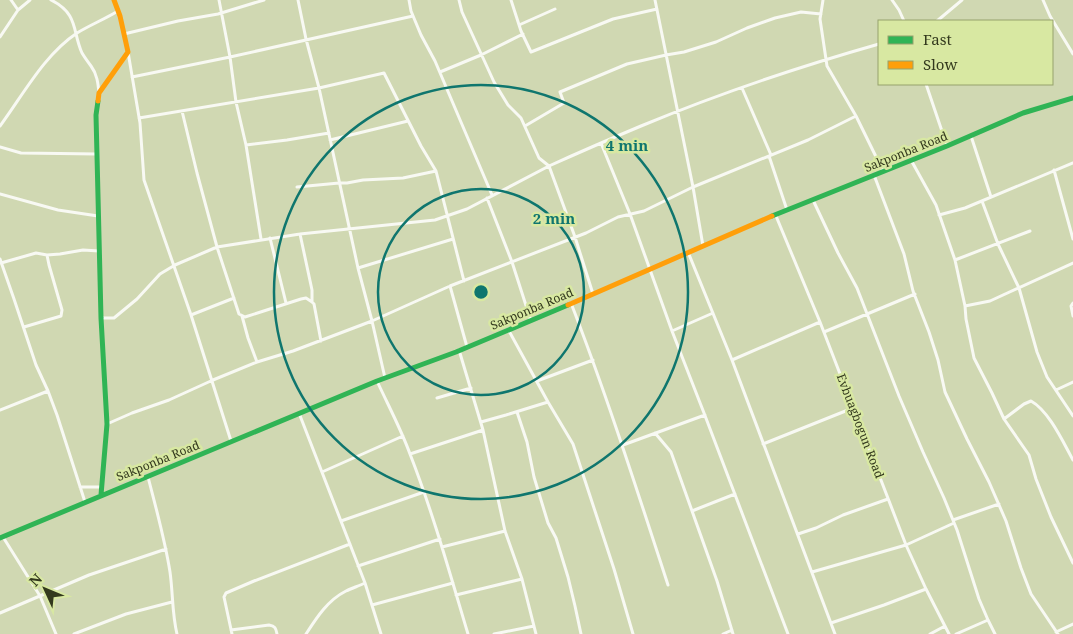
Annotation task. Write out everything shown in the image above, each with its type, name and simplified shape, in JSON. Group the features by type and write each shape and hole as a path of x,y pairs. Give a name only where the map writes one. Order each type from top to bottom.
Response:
{"main road":[{"path":"101,495 107,424 101,318 96,115 99,93 128,52 114,0"},
{"name":"Sakponba Road","path":"2,538 377,381 509,331 688,252 972,136 1022,113 1073,98"}],"street":[{"path":"11,0 18,10"},
{"path":"0,37 18,10 30,0"},
{"path":"51,0 61,6 70,16 77,34 78,45 92,67 99,93"},
{"path":"219,0 230,56 236,102 246,144 261,239"},
{"path":"124,34 221,13 264,0"},
{"path":"298,0 349,229 385,378"},
{"path":"410,0 411,11 421,36 440,72 492,195"},
{"path":"459,0 462,12 481,55 499,89 508,105 521,118 539,158 549,166 576,237 593,294"},
{"path":"512,0 519,25 531,52 612,19 657,9"},
{"path":"655,0 703,246"},
{"path":"823,0 820,20 827,66 856,116 883,171"},
{"path":"892,0 904,20"},
{"path":"938,20 962,0"},
{"path":"1043,0 1052,20"},
{"path":"519,25 556,9"},
{"path":"0,126 41,68 62,46 77,34 118,11"},
{"path":"525,126 564,103 560,92 627,64 684,52 716,42 776,18 801,12 821,14"},
{"path":"132,77 413,16"},
{"path":"1053,21 1073,54"},
{"path":"440,72 481,55 523,34"},
{"path":"101,318 114,318 137,299 160,274 217,247 300,234 435,220 467,209 549,166 678,111 826,59 878,44"},
{"path":"128,52 139,118 144,180 192,315 231,441"},
{"path":"139,118 319,88 384,73 421,146 436,171 464,281"},
{"path":"926,85 947,146"},
{"path":"742,88 770,155 787,211"},
{"path":"182,111 217,247 257,362"},
{"path":"107,424 169,400 257,362 372,322 450,286 576,237 618,217 644,211 693,187 808,140 856,116"},
{"path":"330,140 408,121"},
{"path":"246,144 329,133"},
{"path":"972,136 992,197"},
{"path":"601,143 630,214 672,331 788,634"},
{"path":"0,147 21,153 97,154"},
{"path":"911,160 936,205 954,260 965,306 974,358 1004,419 1029,455 1048,509 1073,563"},
{"path":"939,215 965,208 1073,163"},
{"path":"1054,170 1073,239"},
{"path":"297,187 403,178 436,171"},
{"path":"874,175 904,254 915,294 938,360 945,392 999,504 1030,594 1057,633 1073,624"},
{"path":"0,194 58,210 98,216"},
{"path":"487,198 512,262 531,321"},
{"path":"812,200 857,288 922,452 944,498 979,598 995,634"},
{"path":"982,201 998,244 1019,288 1037,352 1047,377 1073,416"},
{"name":"Evbuagbogun Road","path":"776,216 824,332 906,545 949,634"},
{"path":"954,260 1030,231"},
{"path":"300,234 321,341"},
{"path":"270,238 286,303"},
{"path":"358,268 453,239"},
{"path":"85,502 48,391 36,365 1,263 36,253 47,255 83,250 99,251"},
{"path":"688,252 732,360 835,634"},
{"path":"24,327 61,316 62,314 47,255"},
{"path":"965,306 990,301 1073,263"},
{"path":"450,286 467,347"},
{"path":"824,332 915,294"},
{"path":"192,315 234,298"},
{"path":"242,316 245,317 306,298 312,302"},
{"path":"571,303 622,444 668,585"},
{"path":"1073,303 1071,306 1073,316"},
{"path":"672,331 713,313"},
{"path":"732,360 820,322"},
{"path":"509,331 572,444 614,569 633,634"},
{"path":"459,350 481,422 505,532 522,579 536,634"},
{"path":"537,381 593,360"},
{"path":"377,381 403,436 424,492 468,634"},
{"path":"1056,390 1073,382"},
{"path":"437,398 471,388"},
{"path":"0,410 48,391"},
{"path":"481,422 548,402"},
{"path":"1004,419 1027,402 1034,403 1047,415 1073,460"},
{"path":"764,444 853,408"},
{"path":"518,412 545,514 556,538 568,577 581,634"},
{"path":"299,413 365,584 381,634"},
{"path":"622,444 705,415"},
{"path":"410,454 483,430"},
{"path":"655,432 671,452 718,581 732,632 723,634"},
{"path":"322,472 403,436"},
{"path":"148,477 166,549 177,634"},
{"path":"80,486 102,487"},
{"path":"341,521 424,492"},
{"path":"692,511 735,494"},
{"path":"798,534 888,500"},
{"path":"812,572 906,545 953,522 999,504"},
{"path":"442,547 505,532"},
{"path":"2,538 40,596 56,634"},
{"path":"358,566 440,539"},
{"path":"277,634 274,626 269,625 231,632 224,597 226,593 350,544"},
{"path":"0,613 89,575 166,549"},
{"path":"456,595 522,579"},
{"path":"372,605 453,583"},
{"path":"306,634 318,615 331,601 346,590 365,584"},
{"path":"831,623 884,606 926,589"},
{"path":"74,634 126,614 172,602"},
{"path":"956,634 988,620"},
{"path":"494,634 534,626"},
{"path":"930,634 945,626"}],"traffic: fast":[{"path":"772,216 947,146 1023,113 1073,98"},
{"path":"98,101 96,115 101,318 107,424 101,495"},
{"path":"0,538 377,381 456,352 568,305"}],"traffic: slow":[{"path":"98,101 99,93 128,52 120,16 114,0"},
{"path":"568,305 772,216"}]}
